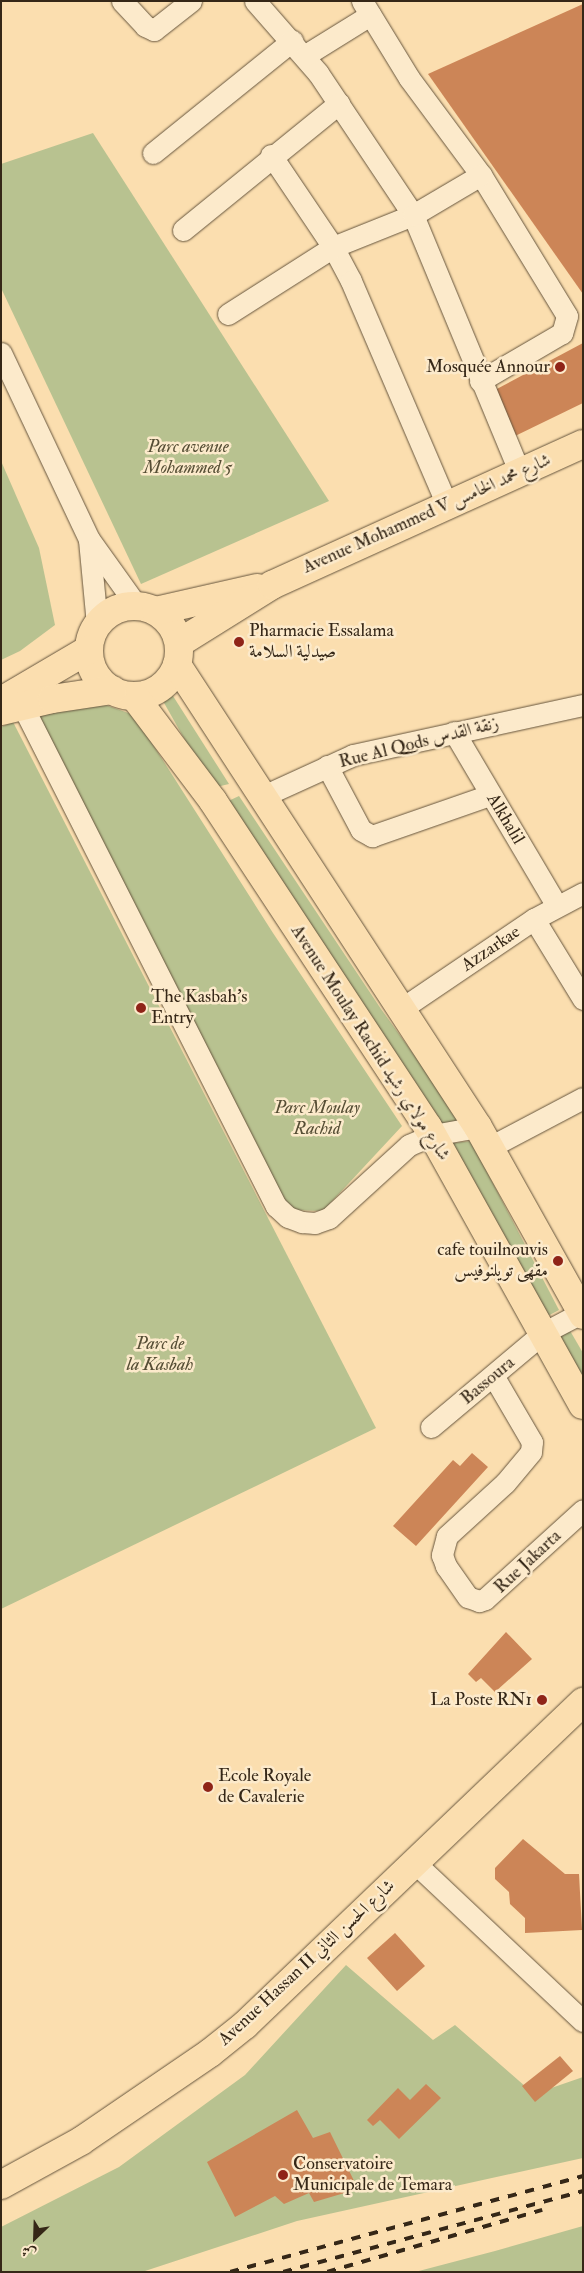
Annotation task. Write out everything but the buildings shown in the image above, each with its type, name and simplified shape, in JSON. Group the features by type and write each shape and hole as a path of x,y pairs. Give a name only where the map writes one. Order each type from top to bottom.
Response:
{"main road":[{"name":"Avenue Mohammed V شارع محمد الخامس","path":"272,585 520,473 580,451"},
{"path":"123,693 95,675 88,650 97,624 121,607 146,608 272,585"},
{"path":"8,706 161,687 178,654 272,585"},
{"path":"146,608 175,630 178,654 256,789 484,1137 582,1314"},
{"path":"8,706 88,650"},
{"name":"Avenue Moulay Rachid شارع مولاي رشيد","path":"123,693 213,801 433,1135 583,1405"},
{"path":"213,801 256,789"},
{"name":"Avenue Hassan II شارع الحسن الثاني","path":"1,2185 81,2141 210,2053 265,2007 414,1862 583,1702"}],"street":[{"path":"122,1 145,26 154,30 191,1"},
{"path":"255,1 298,49 338,103 413,215 480,381 520,473"},
{"path":"153,153 298,49 366,8 409,78 481,175 565,311 567,322 562,332 480,381"},
{"path":"184,230 271,155 338,103"},
{"path":"271,155 333,247 378,342 447,505"},
{"path":"228,314 333,247 413,215 481,175"},
{"path":"1,353 89,540 146,608"},
{"path":"89,540 97,624"},
{"name":"Rue Al Qods زنقة القدس","path":"256,789 327,766 353,755 583,705"},
{"path":"8,706 276,1206 288,1217 315,1224 329,1218 409,1145 433,1135 484,1137 583,1098"},
{"name":"Alkhalil","path":"454,732 557,906"},
{"path":"327,766 361,830 372,836 490,795"},
{"name":"Azzarkae","path":"401,1008 534,919 583,893"},
{"path":"534,919 583,999"},
{"name":"Bassoura","path":"431,1427 544,1333 582,1314"},
{"name":"Rue Jakarta","path":"494,1376 526,1429 532,1447 523,1463 452,1529 442,1545 446,1566 468,1597 479,1601 492,1595 583,1510"},
{"path":"414,1862 583,2021"}],"green space":[{"name":"Parc avenue Mohammed 5","path":"93,133 329,501 141,584 1,288 1,164"},
{"path":"1,461 39,548 55,625 20,651 1,660"},
{"path":"173,696 229,784 212,788 163,701"},
{"name":"Parc Moulay Rachid","path":"83,697 134,715 273,933 402,1126 323,1211 289,1210 32,711"},
{"name":"Parc de la Kasbah","path":"13,722 376,1428 1,1609 1,727"},
{"path":"239,796 381,1009 464,1124 438,1126 224,803"},
{"path":"471,1141 559,1310 544,1318 452,1143"},
{"path":"569,1329 583,1353 583,1391 552,1337"},
{"path":"346,1965 433,2040 455,2025 534,2094 583,2077 583,2158 297,2221 142,2272 1,2272 1,2227 119,2167 245,2075"},
{"path":"583,2226 583,2272 415,2272 495,2251"}],"railway":[{"path":"230,2272 583,2176"},
{"path":"283,2272 583,2191"},
{"path":"327,2272 542,2210"}],"place":[{"name":"Mosquée Annour","path":"560,367"},
{"name":"Pharmacie Essalama صيدلية السلامة","path":"239,642"},
{"name":"The Kasbah's Entry","path":"141,1008"},
{"name":"cafe touilnouvis مقهى تويلنوفيس","path":"558,1261"},
{"name":"La Poste RN1","path":"542,1700"},
{"name":"Ecole Royale de Cavalerie","path":"208,1787"},
{"name":"Conservatoire Municipale de Temara","path":"283,2175"}]}
